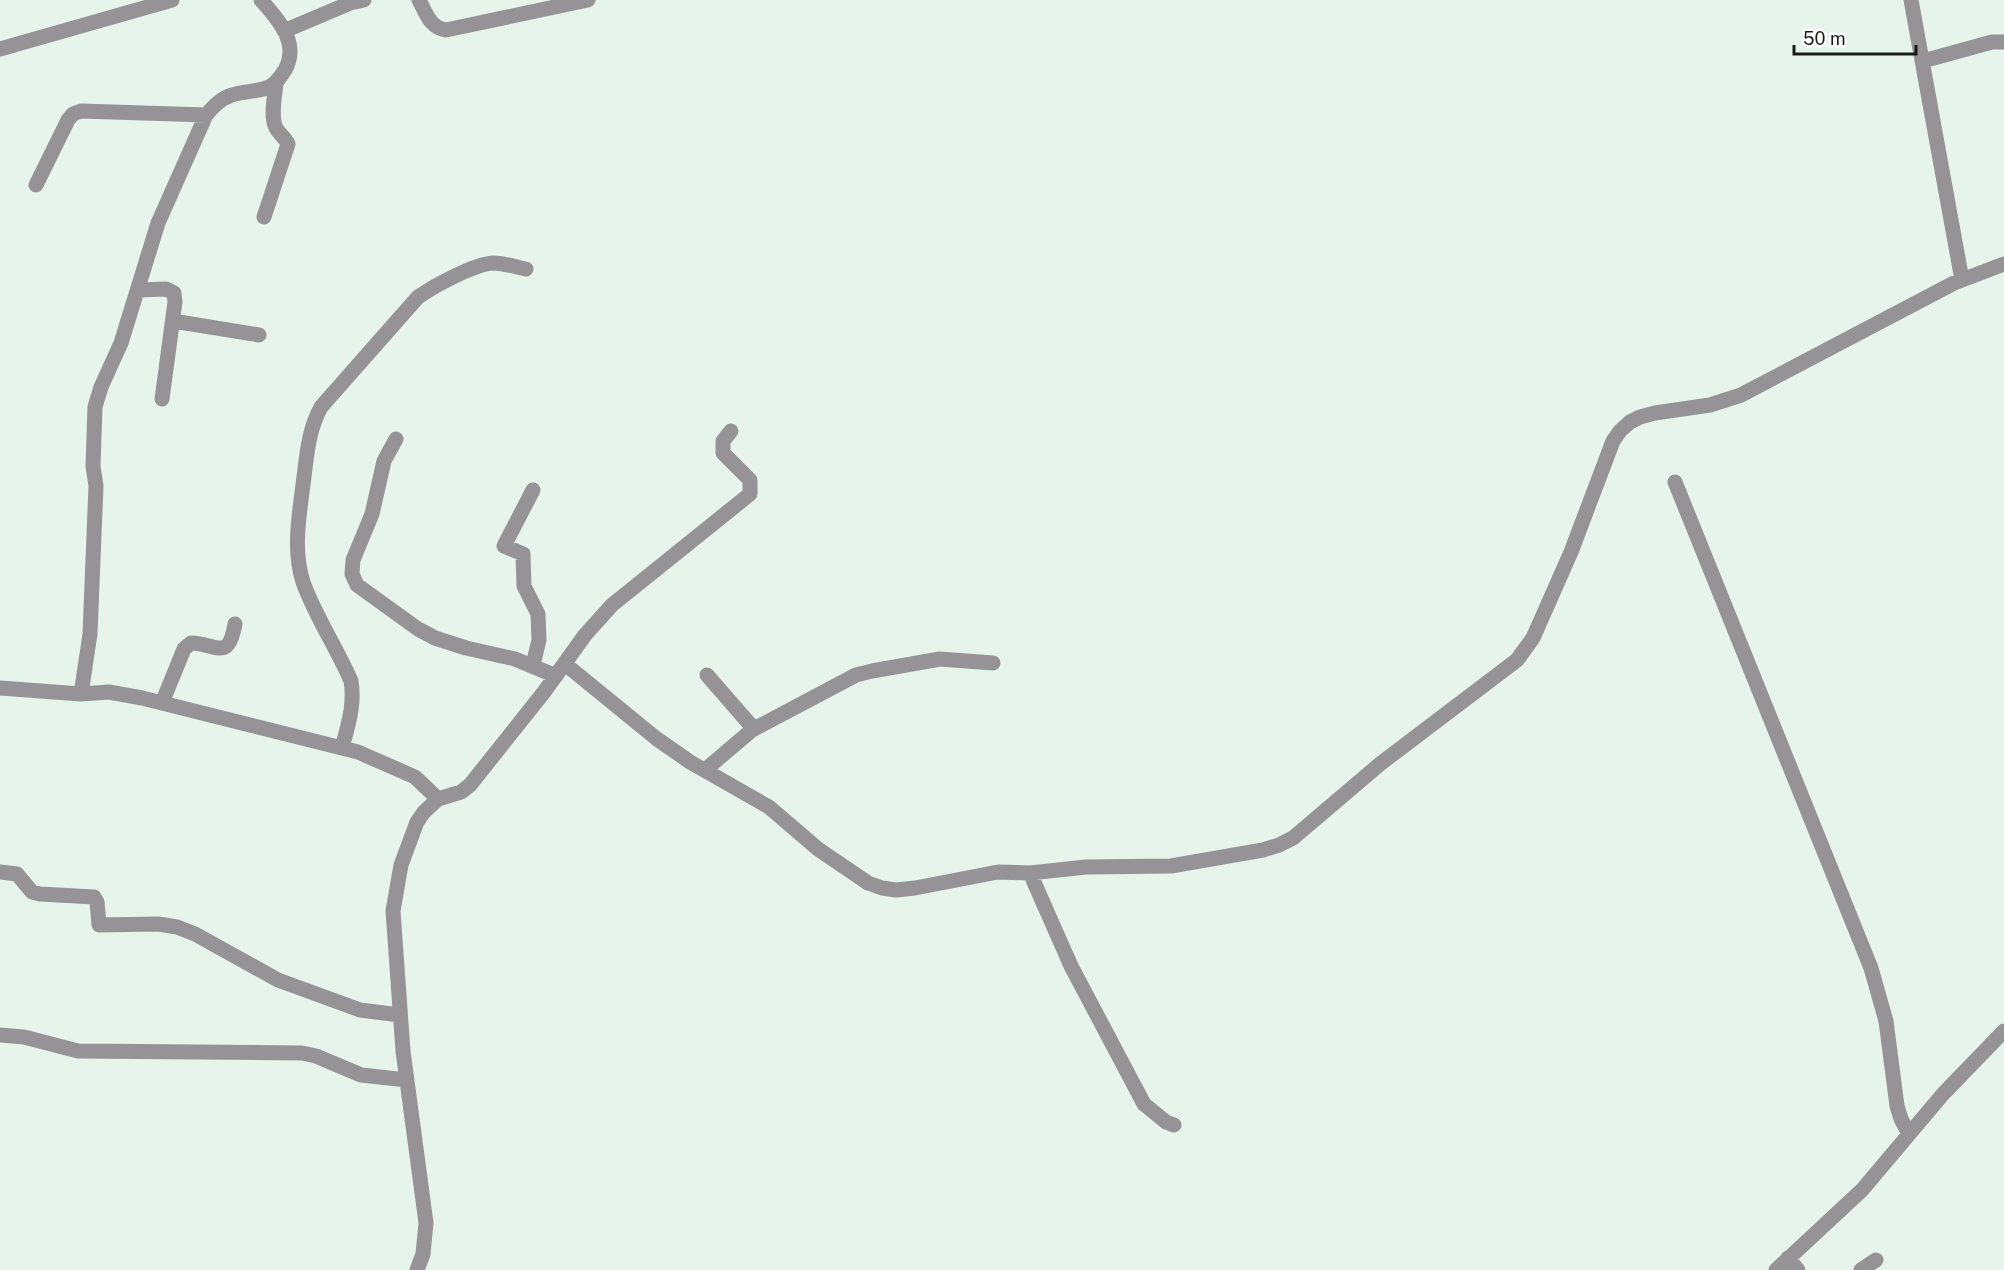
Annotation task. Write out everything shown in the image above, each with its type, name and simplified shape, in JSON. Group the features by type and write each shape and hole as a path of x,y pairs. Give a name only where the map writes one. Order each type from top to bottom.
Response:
{"street":[{"path":"0,50 172,0"},
{"path":"261,0 280,22 290,42 286,67 276,83 274,120 276,129 288,144 264,217"},
{"path":"284,30 350,3 364,0"},
{"path":"419,0 437,29 446,30 588,0"},
{"path":"1911,0 1962,280"},
{"path":"1923,61 1992,42 2004,42"},
{"path":"81,694 90,634 96,486 93,466 95,406 101,387 121,344 158,223 206,115 230,95 266,88 276,83"},
{"path":"36,185 73,114 81,111 206,115"},
{"path":"342,748 352,707 351,681 303,580 297,545 313,421 321,407 418,297 431,288 484,264 496,263 526,269"},
{"path":"396,439 384,461 372,514 353,560 352,574 357,585 418,629 435,638 533,665 560,670 657,739 769,807 818,849 868,882 882,888 896,890 998,872 1030,873 1086,867 1171,866 1263,850 1293,838 1380,764 1517,660 1533,638 1571,552 1613,441 1630,422 1655,412 1710,405 1741,395 1962,280 2004,264"},
{"path":"138,290 166,289 174,293 176,302 162,399"},
{"path":"173,321 259,335"},
{"path":"417,1270 423,1254 426,1223 400,1015 393,911 401,865 417,822 438,799 461,792 470,785 585,635 612,605 750,494 750,480 723,453 723,441 731,431"},
{"path":"1675,482 1871,968 1886,1021 1897,1106 1909,1134"},
{"path":"532,490 504,546 523,555 524,586 538,614 539,640 533,665"},
{"path":"162,703 184,649 191,643 221,650 233,637 235,624"},
{"path":"705,770 754,729 856,675 940,659 993,663"},
{"path":"707,675 754,729"},
{"path":"0,688 81,694 109,692 342,748 378,759 415,777 438,799"},
{"path":"0,872 17,874 32,892 94,897 97,902 99,925 158,924 177,927 195,933 278,980 360,1010 400,1015"},
{"path":"1030,873 1071,966 1144,1104 1166,1122 1174,1125"},
{"path":"1776,1270 1793,1264 1862,1190 1942,1094 2004,1031"},
{"path":"0,1035 24,1037 78,1052 302,1053 316,1056 361,1075 407,1080"},
{"path":"1862,1270 1876,1260"}]}
